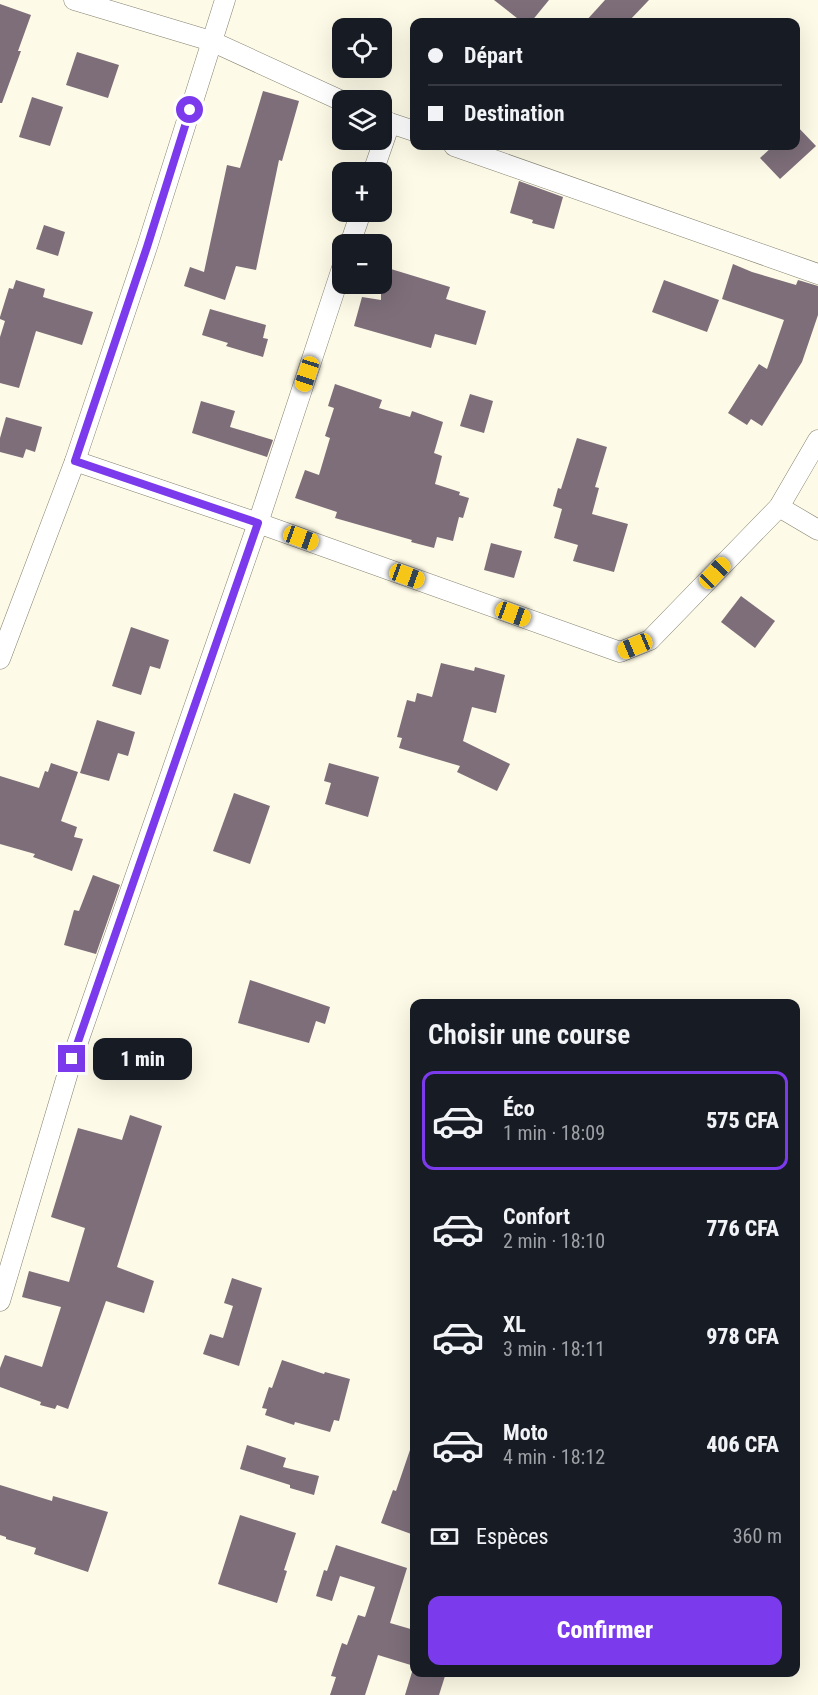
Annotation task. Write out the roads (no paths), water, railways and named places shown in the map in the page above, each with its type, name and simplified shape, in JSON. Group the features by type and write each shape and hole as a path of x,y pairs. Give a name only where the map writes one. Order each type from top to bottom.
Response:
{"street":[{"path":"74,0 211,41 332,96"},
{"path":"0,659 75,461 147,247 225,0"},
{"path":"392,123 410,130"},
{"path":"465,150 818,274"},
{"path":"0,1301 72,1059 258,523 333,294"},
{"path":"75,461 258,523 620,652 650,640 780,507 818,440"},
{"path":"780,507 818,530"}]}
